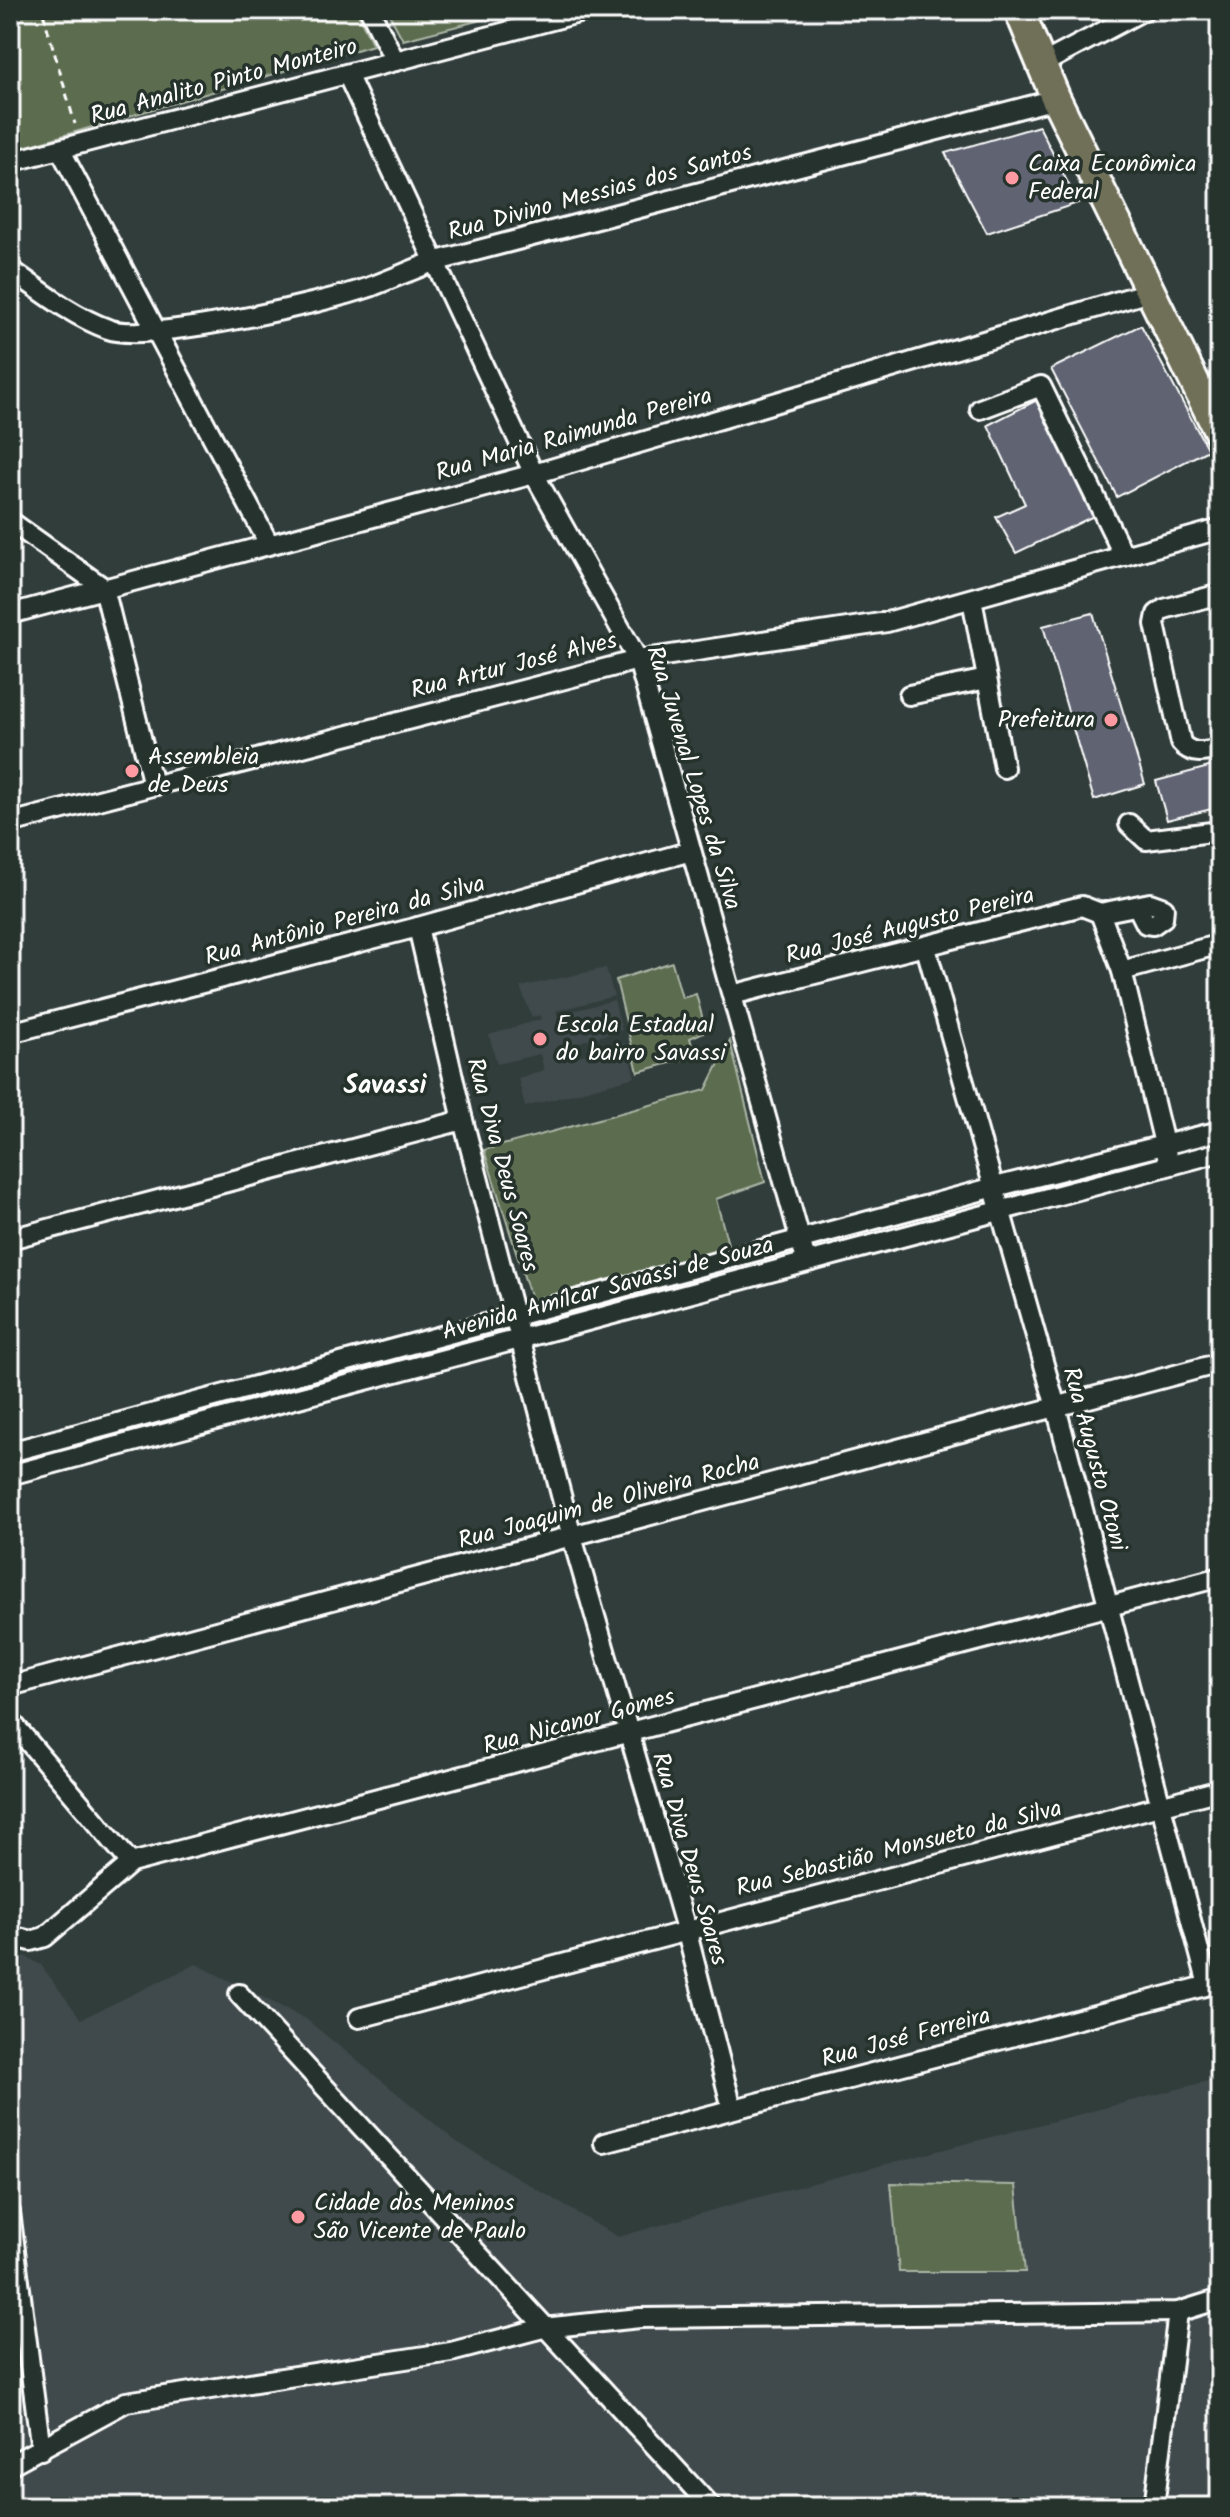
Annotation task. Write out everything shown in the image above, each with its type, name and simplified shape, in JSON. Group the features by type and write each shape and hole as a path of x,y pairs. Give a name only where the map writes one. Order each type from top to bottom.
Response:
{"highway":[{"path":"1019,10 1056,99 1220,434"}],"street":[{"path":"370,10 395,61"},
{"name":"Rua Analito Pinto Monteiro","path":"10,162 590,10"},
{"path":"1042,64 1139,11"},
{"name":"Rua Juvenal Lopes da Silva","path":"347,74 534,474 638,660 806,1260"},
{"name":"Rua Divino Messias dos Santos","path":"10,269 65,307 111,331 157,332 302,305 370,287 433,262 1056,99"},
{"path":"61,151 269,544"},
{"name":"Rua Maria Raimunda Pereira","path":"10,614 534,474 1149,292"},
{"path":"980,409 1041,386 1124,556"},
{"path":"10,521 104,588 153,785"},
{"name":"Rua Artur José Alves","path":"10,823 638,660 887,622 1220,529"},
{"path":"1220,594 1164,609 1157,614 1155,624 1181,743 1187,751 1199,753 1220,749"},
{"path":"972,599 1004,768"},
{"path":"909,695 987,679"},
{"path":"1129,824 1146,840 1220,831"},
{"name":"Rua Antônio Pereira da Silva","path":"10,1033 418,927 691,851"},
{"name":"Rua José Augusto Pereira","path":"732,995 1082,906 1100,913 1137,906"},
{"path":"1100,913 1122,971 1170,1165"},
{"name":"Rua Diva Deus Soares","path":"418,927 463,1120 572,1537 686,1929 732,2108"},
{"path":"1122,971 1220,944"},
{"name":"Rua Augusto Otoni","path":"926,948 991,1188 1056,1407 1160,1807 1214,1983"},
{"path":"10,1239 463,1120"},
{"name":"Avenida Amílcar Savassi de Souza","path":"10,1452 991,1188 1220,1131"},
{"name":"Avenida Amílcar Savassi de Souza","path":"10,1475 806,1260 1220,1152"},
{"name":"Rua Joaquim de Oliveira Rocha","path":"10,1686 1220,1363"},
{"name":"Rua Nicanor Gomes","path":"131,1863 1220,1577"},
{"path":"10,1720 131,1863 45,1937 31,1941 10,1936"},
{"name":"Rua Sebastião Monsueto da Silva","path":"359,2018 1220,1790"},
{"name":"Rua José Ferreira","path":"604,2143 1214,1983"},
{"path":"239,1994 543,2328 711,2507"},
{"path":"10,2212 41,2450"},
{"path":"10,2465 126,2402 451,2352 543,2328 640,2318 1178,2312 1220,2299"},
{"path":"1154,2507 1178,2312"}],"path":[{"path":"10,16 52,10"},
{"path":"43,13 81,145"}],"shaded area":[{"name":"Escola Estadual do bairro Savassi","path":"606,968 614,996 556,1011 558,1015 614,1000 622,1030 566,1046 568,1059 625,1043 635,1077 525,1107 518,1078 544,1070 540,1054 497,1064 489,1035 541,1019 541,1015 532,1017 520,987"},
{"name":"Cidade dos Meninos São Vicente de Paulo","path":"10,1948 41,1965 81,2019 196,1964 306,2019 457,2142 618,2237 759,2197 1220,2078 1220,2507 10,2507"}],"green space":[{"path":"10,10 356,10 373,45 10,151"},
{"path":"387,10 520,10 403,40"},
{"path":"672,962 682,998 696,994 706,1031 690,1038 695,1056 638,1072 616,980"},
{"path":"730,1041 765,1182 716,1199 730,1252 532,1302 484,1150 706,1090"},
{"path":"891,2183 1016,2185 1025,2272 899,2272"}],"building":[{"name":"Caixa Econômica Federal","path":"1039,126 1078,203 987,233 945,153"},
{"path":"1141,325 1208,450 1117,497 1051,369"},
{"path":"1037,400 1098,514 1016,553 996,517 1025,504 988,425"},
{"path":"1093,613 1145,784 1094,800 1043,626"},
{"path":"1220,764 1220,807 1167,820 1156,781"}],"place":[{"name":"Caixa Econômica Federal","path":"1012,178"},
{"name":"Prefeitura","path":"1111,720"},
{"name":"Assembleia de Deus","path":"132,771"},
{"name":"Escola Estadual do bairro Savassi","path":"540,1039"},
{"name":"Cidade dos Meninos São Vicente de Paulo","path":"298,2217"}],"district":[{"name":"Savassi","path":"385,1086"}]}
